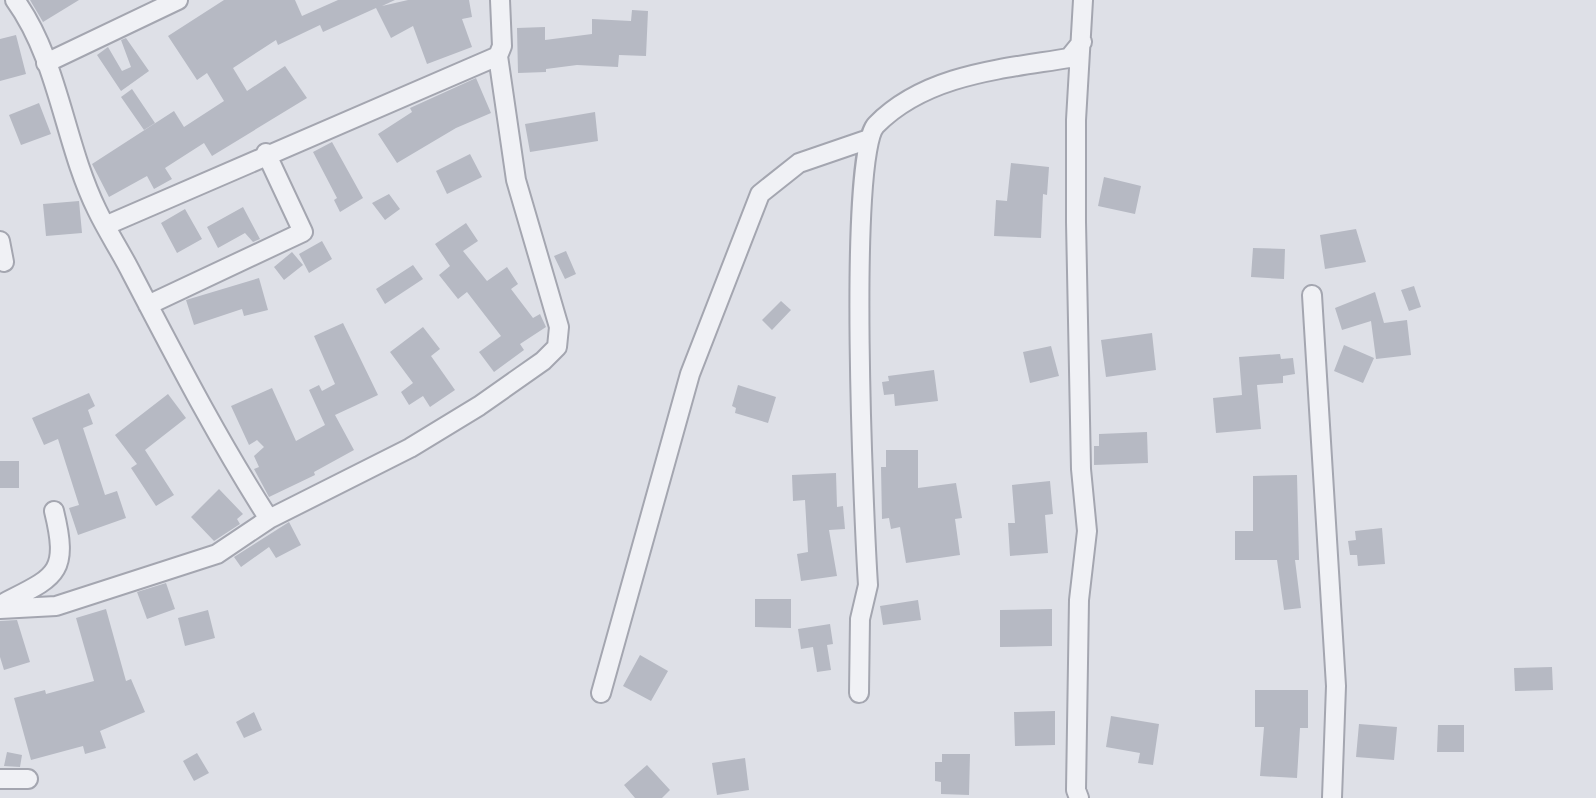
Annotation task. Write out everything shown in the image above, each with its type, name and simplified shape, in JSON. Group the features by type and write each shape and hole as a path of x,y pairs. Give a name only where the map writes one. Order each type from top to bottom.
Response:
{"street":[{"path":"15,0 46,63 71,146 97,212 107,225 216,437 269,519"},
{"path":"46,63 178,0"},
{"path":"0,607 56,606 217,554 269,519 410,448 479,406 543,361 557,347 559,327 516,180 498,56 502,46 500,0"},
{"path":"1079,798 1079,600 1087,531 1081,469 1076,222 1076,120 1083,0"},
{"path":"859,693 860,619 868,585 860,210 869,139 874,126 909,99 962,76 1069,58 1082,42"},
{"path":"107,225 266,153 498,56"},
{"path":"601,693 690,374 760,194 799,163 836,147 869,139"},
{"path":"148,305 303,232 266,153"},
{"path":"0,241 4,262"},
{"path":"1312,295 1336,686 1332,798"},
{"path":"0,607 53,575 61,560 62,543 54,511"},
{"path":"0,779 28,779"}],"building":[{"path":"30,0 79,0 43,22"},
{"path":"224,0 295,0 302,16 338,0 395,0 382,6 408,0 469,0 472,17 462,19 472,47 427,64 413,26 391,38 376,8 323,32 320,25 278,45 276,40 233,68 247,91 285,66 307,98 212,156 204,143 165,168 172,179 154,189 147,176 109,197 92,164 174,111 184,127 224,101 207,73 197,80 168,36"},
{"path":"632,10 648,11 646,56 619,55 618,67 577,65 546,69 546,72 518,73 517,28 545,27 545,40 592,34 592,19 631,21"},
{"path":"16,35 26,74 0,81 0,39"},
{"path":"126,38 149,71 121,91 97,55 108,47 122,71 131,67 121,40"},
{"path":"476,78 491,113 456,128 397,163 378,134 412,112 410,108"},
{"path":"132,89 155,123 144,130 121,97"},
{"path":"39,103 51,134 21,145 9,115"},
{"path":"595,112 598,141 530,152 525,124"},
{"path":"332,142 363,198 340,212 334,200 337,198 313,152"},
{"path":"470,154 482,177 447,194 436,171"},
{"path":"1011,163 1049,167 1047,195 1043,194 1041,238 994,236 996,200 1007,201"},
{"path":"1104,177 1141,186 1135,214 1098,206"},
{"path":"389,194 400,209 385,220 372,203"},
{"path":"79,201 82,233 46,236 43,204"},
{"path":"243,207 260,239 253,242 245,233 218,248 207,227"},
{"path":"185,209 202,239 177,253 161,223"},
{"path":"466,223 478,241 463,251 487,281 507,267 518,284 511,289 533,318 540,314 546,327 520,344 524,350 494,372 479,352 501,336 467,292 458,299 439,275 450,266 435,244"},
{"path":"1356,229 1366,262 1325,269 1320,235"},
{"path":"322,241 332,259 309,273 299,254"},
{"path":"1253,248 1285,249 1284,279 1251,277"},
{"path":"566,251 576,274 565,279 554,256"},
{"path":"292,252 303,265 284,280 274,267"},
{"path":"413,265 423,279 385,304 376,289"},
{"path":"259,278 268,310 244,316 242,309 194,325 186,300"},
{"path":"1414,286 1421,307 1409,311 1401,290"},
{"path":"1375,292 1384,323 1407,320 1411,355 1376,359 1371,321 1342,330 1335,308"},
{"path":"781,301 791,310 772,330 762,320"},
{"path":"343,323 378,395 335,415 354,450 314,472 315,475 269,497 254,469 259,467 254,456 264,447 257,440 249,445 231,406 272,388 296,441 325,425 309,390 319,385 322,391 335,384 314,336"},
{"path":"423,327 440,349 431,356 455,390 430,407 423,396 409,405 401,392 413,383 390,352"},
{"path":"1152,333 1156,370 1106,377 1101,340"},
{"path":"1344,345 1374,358 1363,383 1334,371"},
{"path":"1051,346 1059,376 1030,383 1023,352"},
{"path":"1280,354 1281,359 1293,358 1295,374 1283,376 1283,383 1257,385 1261,429 1216,433 1213,398 1242,395 1239,357"},
{"path":"934,370 938,401 895,406 894,394 884,395 882,382 889,381 888,376"},
{"path":"738,385 776,397 768,423 735,413 736,408 732,406"},
{"path":"89,393 95,406 88,410 93,424 83,428 105,495 117,491 126,518 78,535 69,508 79,505 58,439 44,445 32,418"},
{"path":"168,394 186,418 145,450 174,495 156,506 131,468 137,464 115,435"},
{"path":"1147,432 1148,463 1094,465 1094,446 1099,446 1099,434"},
{"path":"886,450 918,450 918,488 956,483 962,518 955,519 960,555 906,563 900,527 891,529 889,518 882,519 881,467 886,467"},
{"path":"0,461 19,461 19,488 0,488"},
{"path":"836,473 837,507 843,506 845,529 829,530 837,576 801,581 797,554 808,552 805,500 793,501 792,475"},
{"path":"1297,475 1299,560 1295,560 1301,608 1284,610 1277,560 1235,560 1235,531 1253,531 1253,476"},
{"path":"1050,481 1053,514 1045,515 1048,553 1010,556 1008,523 1015,523 1012,485"},
{"path":"219,489 243,514 237,519 240,524 214,541 191,517"},
{"path":"289,522 301,545 276,558 269,547 241,567 234,557"},
{"path":"1382,528 1385,564 1358,566 1357,555 1350,555 1348,541 1356,540 1355,531"},
{"path":"166,583 175,609 147,619 137,592"},
{"path":"755,599 791,599 791,628 755,627"},
{"path":"918,600 921,620 883,625 880,606"},
{"path":"106,609 126,681 131,679 145,712 100,731 106,748 85,754 83,746 31,760 14,698 45,690 46,694 94,681 76,618"},
{"path":"1052,609 1052,646 1000,647 1000,610"},
{"path":"208,610 215,638 185,646 178,618"},
{"path":"17,620 30,662 4,670 0,657 0,621"},
{"path":"830,624 833,644 827,645 831,670 817,672 813,647 801,649 798,629"},
{"path":"640,655 668,671 651,701 623,686"},
{"path":"1552,667 1553,690 1515,691 1514,668"},
{"path":"1255,690 1308,690 1308,728 1300,728 1297,778 1260,776 1264,727 1255,727"},
{"path":"1055,711 1055,745 1015,746 1014,712"},
{"path":"254,712 262,730 244,738 236,722"},
{"path":"1111,716 1159,724 1153,765 1138,763 1140,753 1106,747"},
{"path":"1359,724 1397,727 1394,760 1356,757"},
{"path":"1438,725 1464,725 1464,752 1437,752"},
{"path":"7,752 22,755 20,767 4,766"},
{"path":"197,753 209,773 194,781 183,761"},
{"path":"942,754 970,754 969,795 941,794 941,782 935,781 935,762 942,762"},
{"path":"745,758 749,790 717,795 712,763"},
{"path":"647,765 670,790 662,798 635,798 624,785"}]}
